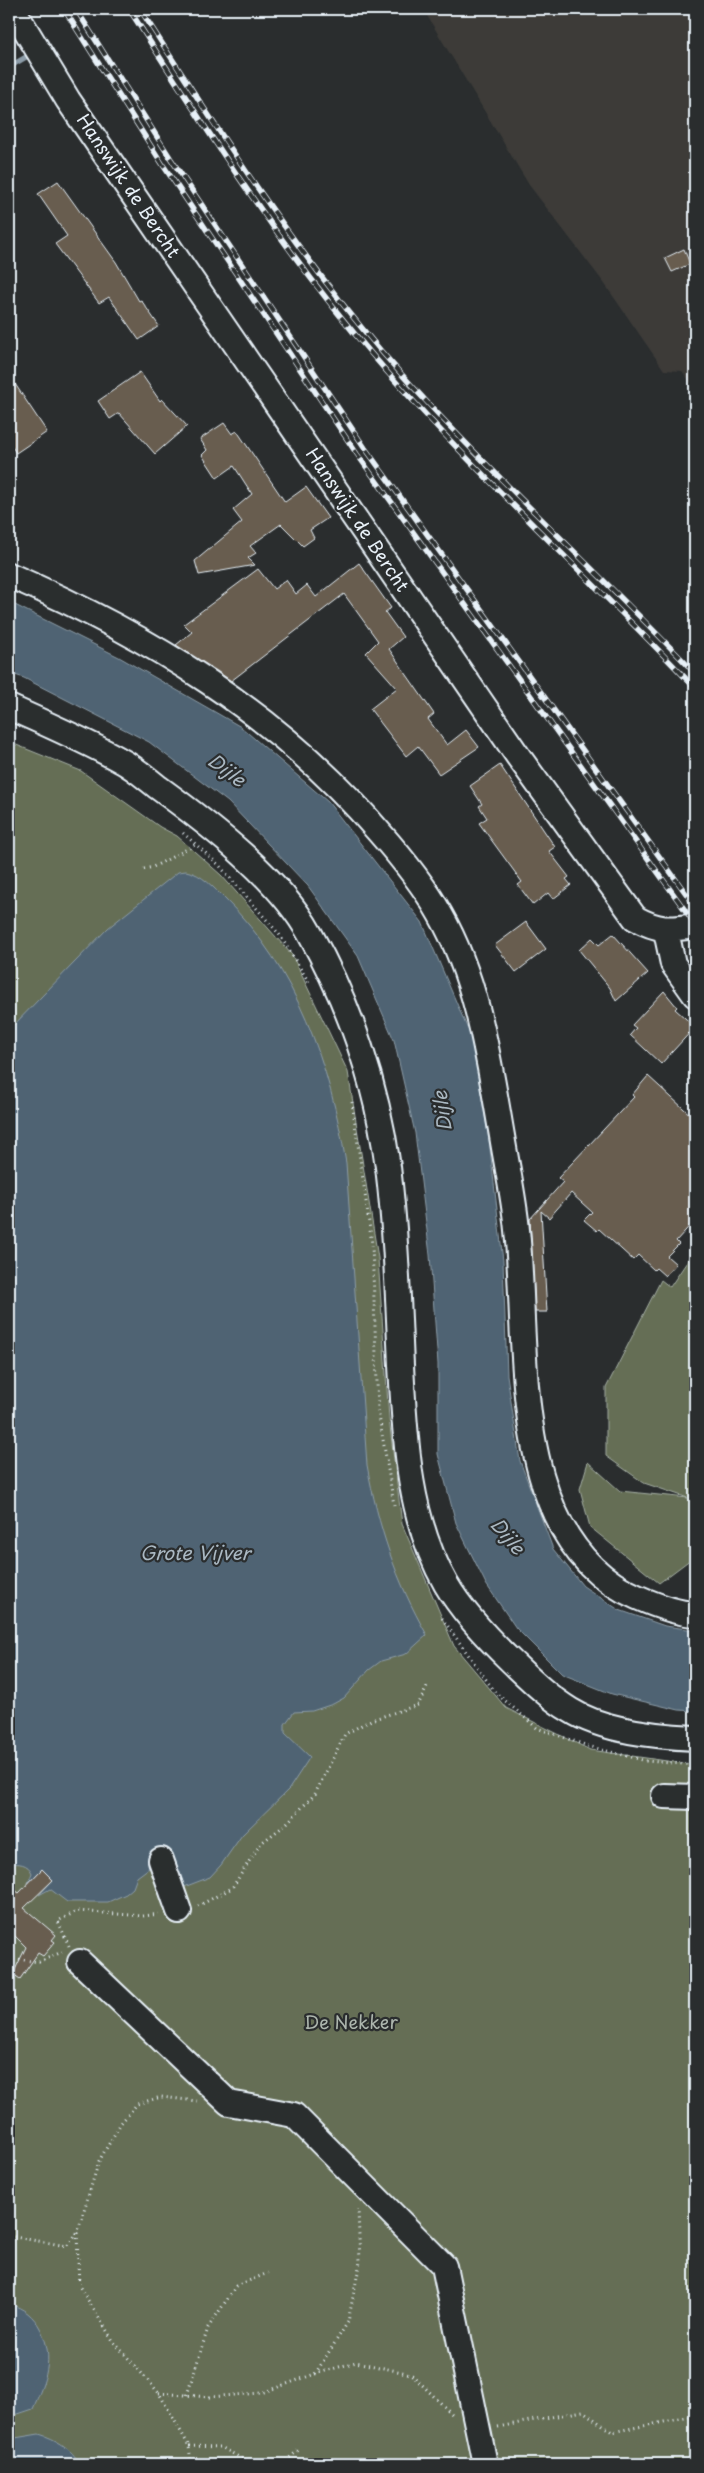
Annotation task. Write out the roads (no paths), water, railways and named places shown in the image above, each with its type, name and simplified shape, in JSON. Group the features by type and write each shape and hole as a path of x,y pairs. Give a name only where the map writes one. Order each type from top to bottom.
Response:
{"street":[{"path":"9,11 13,9"},
{"name":"Hanswijk de Bercht","path":"13,9 78,114 518,756 634,918 650,926 666,930"},
{"path":"9,575 69,601 204,678 264,720 312,760 357,805 398,854 440,914 466,970 482,1030 495,1098 517,1228 529,1415 544,1490 560,1526 587,1562 618,1589 652,1604 695,1614"},
{"path":"9,707 123,761 178,802 277,888 309,931 342,1000 374,1093 387,1163 393,1218 405,1448 415,1500 432,1554 446,1583 468,1616 539,1687 572,1712 614,1728 666,1737 695,1738"},
{"path":"695,926 666,930 673,964 695,995"},
{"path":"664,1796 695,1797"},
{"path":"161,1860 179,1911"},
{"path":"80,1962 228,2103 294,2115 444,2266 469,2426 485,2464"}],"water":[{"name":"Dijle","path":"9,602 119,657 241,727 328,802 422,922 472,1039 489,1140 503,1261 507,1375 520,1461 553,1549 583,1586 619,1610 665,1626 695,1630 695,1711 679,1710 612,1694 562,1674 516,1628 486,1584 456,1523 438,1454 438,1364 430,1255 415,1133 394,1040 358,956 308,886 228,802 149,742 24,678 9,673"},
{"name":"Grote Vijver","path":"186,871 202,878 217,890 250,926 272,956 291,987 320,1055 339,1126 346,1163 367,1465 371,1488 389,1553 397,1574 427,1635 406,1654 381,1661 369,1670 344,1698 312,1711 294,1712 285,1724 285,1733 310,1757 289,1789 242,1835 210,1877 166,1894 158,1870 149,1868 137,1877 133,1888 126,1894 108,1902 67,1902 50,1889 39,1895 53,1880 42,1869 28,1883 32,1873 28,1867 19,1864 9,1864 9,1030 108,928 178,872"},
{"path":"9,2304 28,2313 38,2325 45,2341 48,2361 47,2370 33,2409 9,2417"},
{"path":"39,2434 62,2445 72,2453 80,2464 9,2464 9,2439"}],"waterway":[{"path":"9,67 26,57"}],"railway":[{"path":"64,9 163,165 357,454 695,924"},
{"path":"76,9 171,159 365,448 695,906"},
{"path":"129,9 216,144 277,232 308,275 375,358 452,443 695,688"},
{"path":"140,9 225,141 285,227 348,311 381,351 418,393 496,474 695,673"}],"park label":[{"name":"De Nekker","path":"351,2023"}]}
